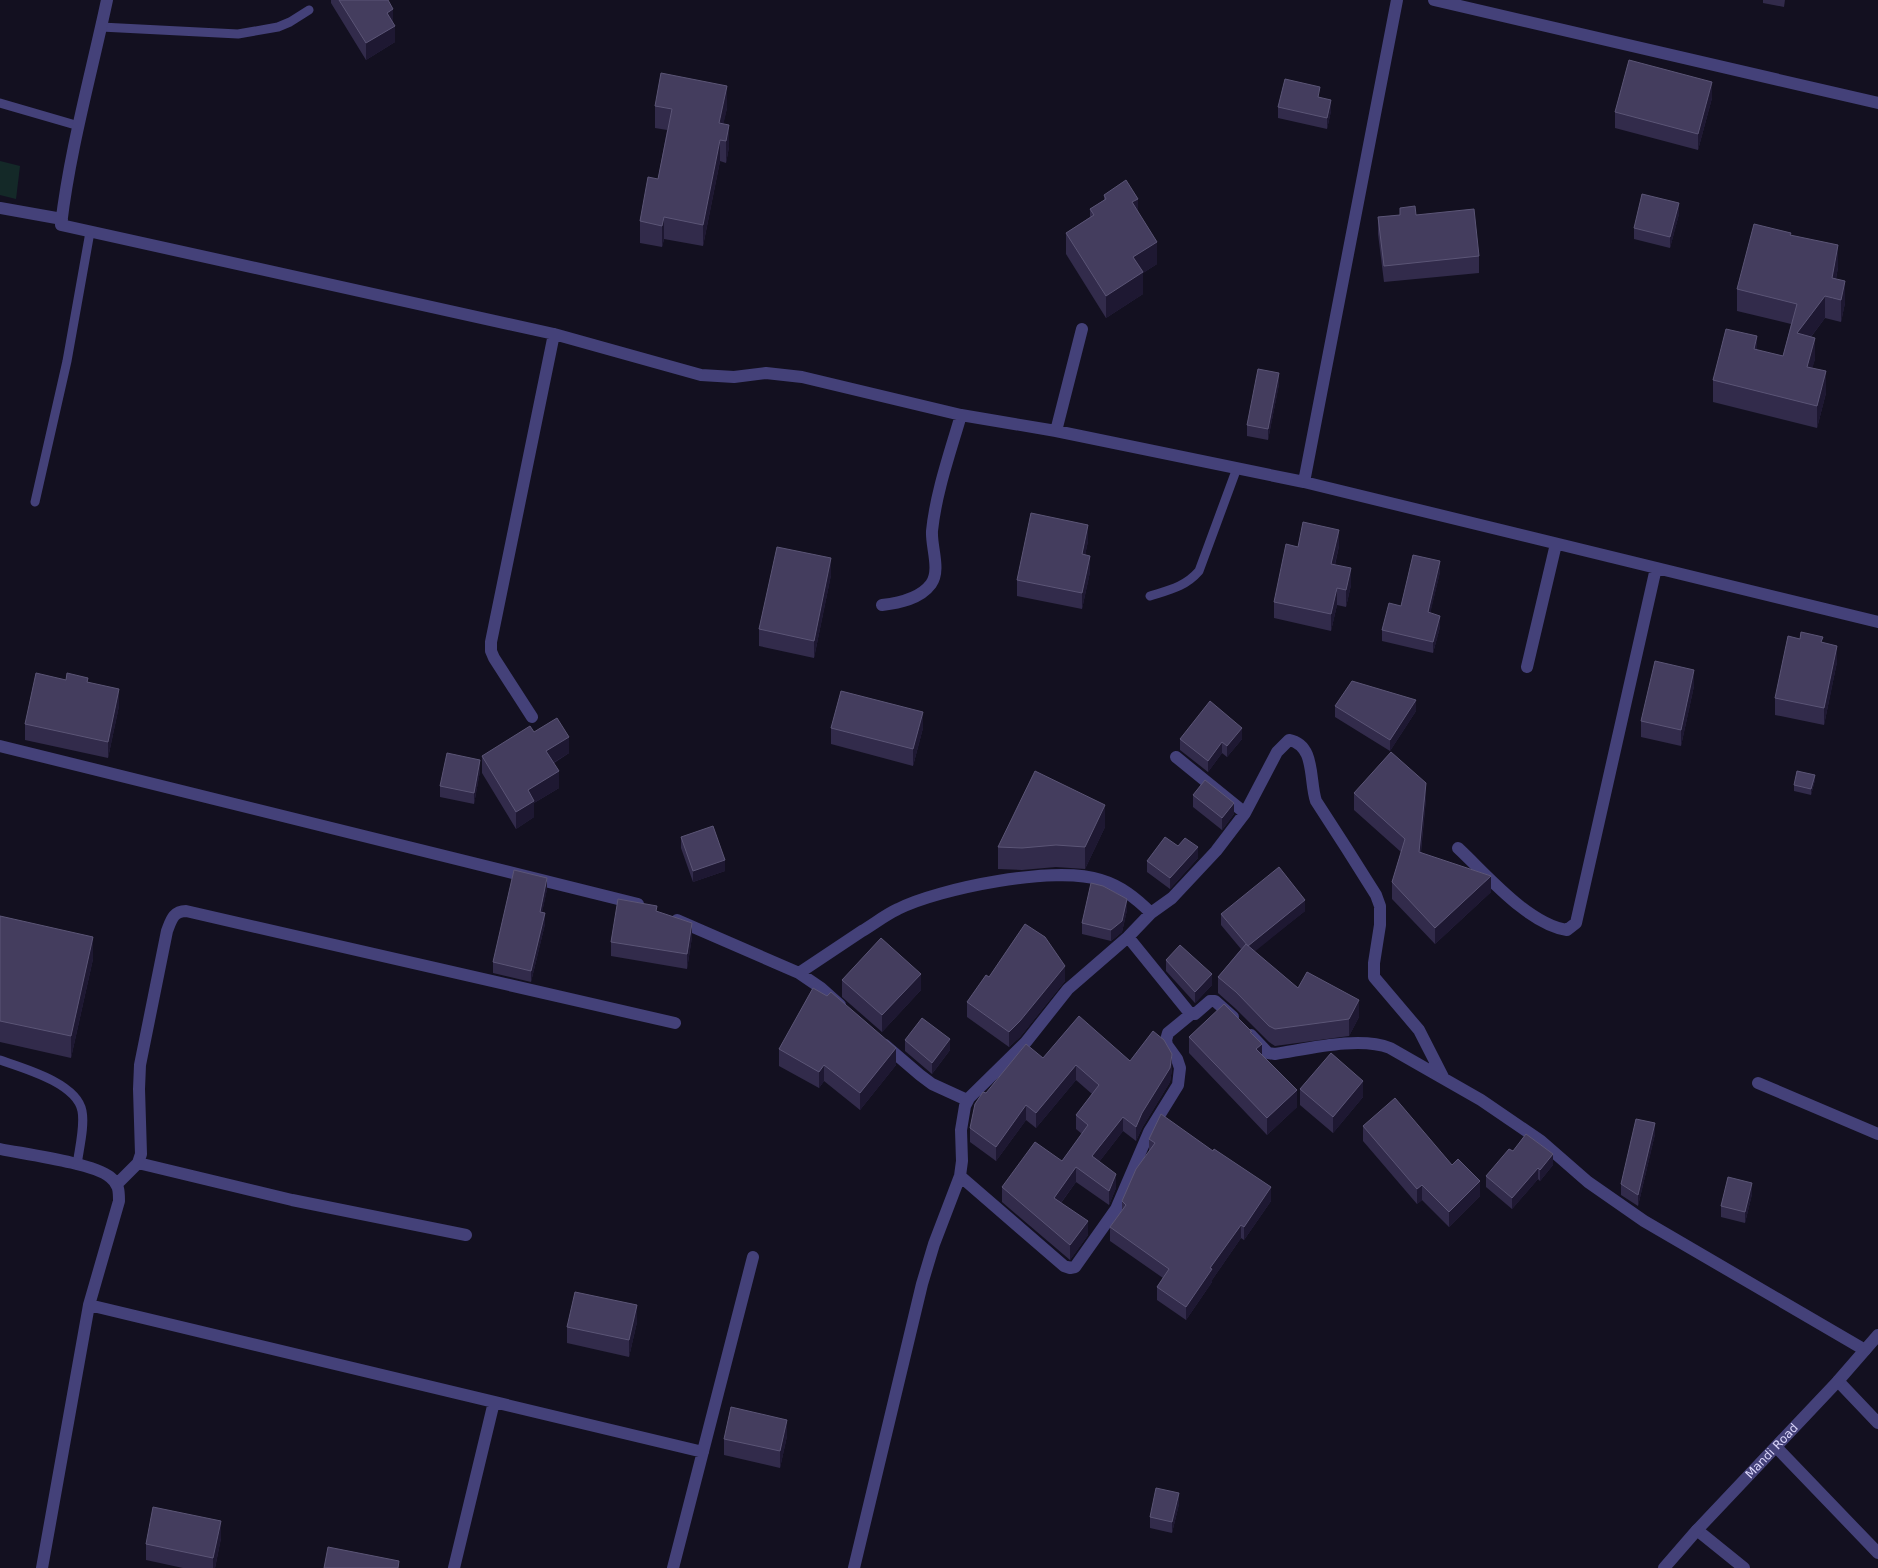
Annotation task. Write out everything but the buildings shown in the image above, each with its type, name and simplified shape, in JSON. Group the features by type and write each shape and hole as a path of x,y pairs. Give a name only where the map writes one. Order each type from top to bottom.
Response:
{"street":[{"path":"107,0 79,126 61,226 554,334 701,375 734,376 781,373 960,415 1056,430 1304,482 1878,622"},
{"path":"1304,482 1397,0"},
{"path":"1434,0 1878,103"},
{"path":"0,208 62,219"},
{"path":"1056,430 1082,329"},
{"path":"532,717 494,658 491,651 491,642 554,334"},
{"path":"882,605 910,599 930,585 934,579 932,533 935,512 960,415"},
{"path":"1527,667 1556,544"},
{"path":"1458,848 1515,902 1542,922 1554,928 1567,930 1576,923 1656,568"},
{"path":"854,1568 922,1284 934,1244 960,1176 962,1161 961,1130 967,1100 1026,1042 1068,989 1128,937 1151,913 1172,898 1216,851 1245,814 1277,752 1289,740 1296,741 1309,759 1313,793 1319,808 1348,848 1376,895 1380,906 1380,925 1374,963 1374,977 1420,1030 1444,1079"},
{"path":"0,746 640,904 649,908"},
{"path":"1176,757 1245,814"},
{"path":"799,973 895,910 918,900 992,882 1044,877 1084,876 1117,886 1135,898 1151,913"},
{"path":"117,1184 138,1163 142,1143 139,1089 140,1065 167,931 175,913 180,911 675,1023"},
{"path":"666,915 799,973 821,988 850,1014"},
{"path":"1128,937 1192,1014"},
{"path":"960,1176 1064,1266 1075,1267 1116,1209 1149,1132 1178,1085 1180,1068 1166,1040 1168,1033 1210,1001 1217,1002 1264,1050 1273,1054 1371,1042 1390,1048 1481,1100 1541,1141 1588,1182 1636,1216 1865,1350"},
{"path":"879,1040 920,1076 932,1084 967,1100"},
{"path":"1758,1083 1878,1134"},
{"path":"0,1148 77,1164 102,1172 117,1184 119,1192 119,1201 89,1305 42,1568"},
{"path":"138,1163 292,1200 466,1235"},
{"path":"673,1568 752,1257"},
{"path":"89,1305 703,1452"},
{"name":"Mandi Road","path":"1664,1568 1697,1530 1777,1448 1878,1335"},
{"path":"1838,1381 1878,1423"},
{"path":"454,1568 494,1402"},
{"path":"1777,1448 1878,1553"},
{"path":"1697,1530 1744,1568"}],"lane":[{"path":"101,27 238,34 278,27 309,10"},
{"path":"0,103 79,126"},
{"path":"35,502 66,361 90,232"},
{"path":"1150,596 1181,586 1192,580 1199,572 1237,468"},
{"path":"0,1060 41,1074 64,1088 80,1102 83,1119 77,1164"}],"green space":[{"path":"0,161 20,166 16,199 0,195"}]}
